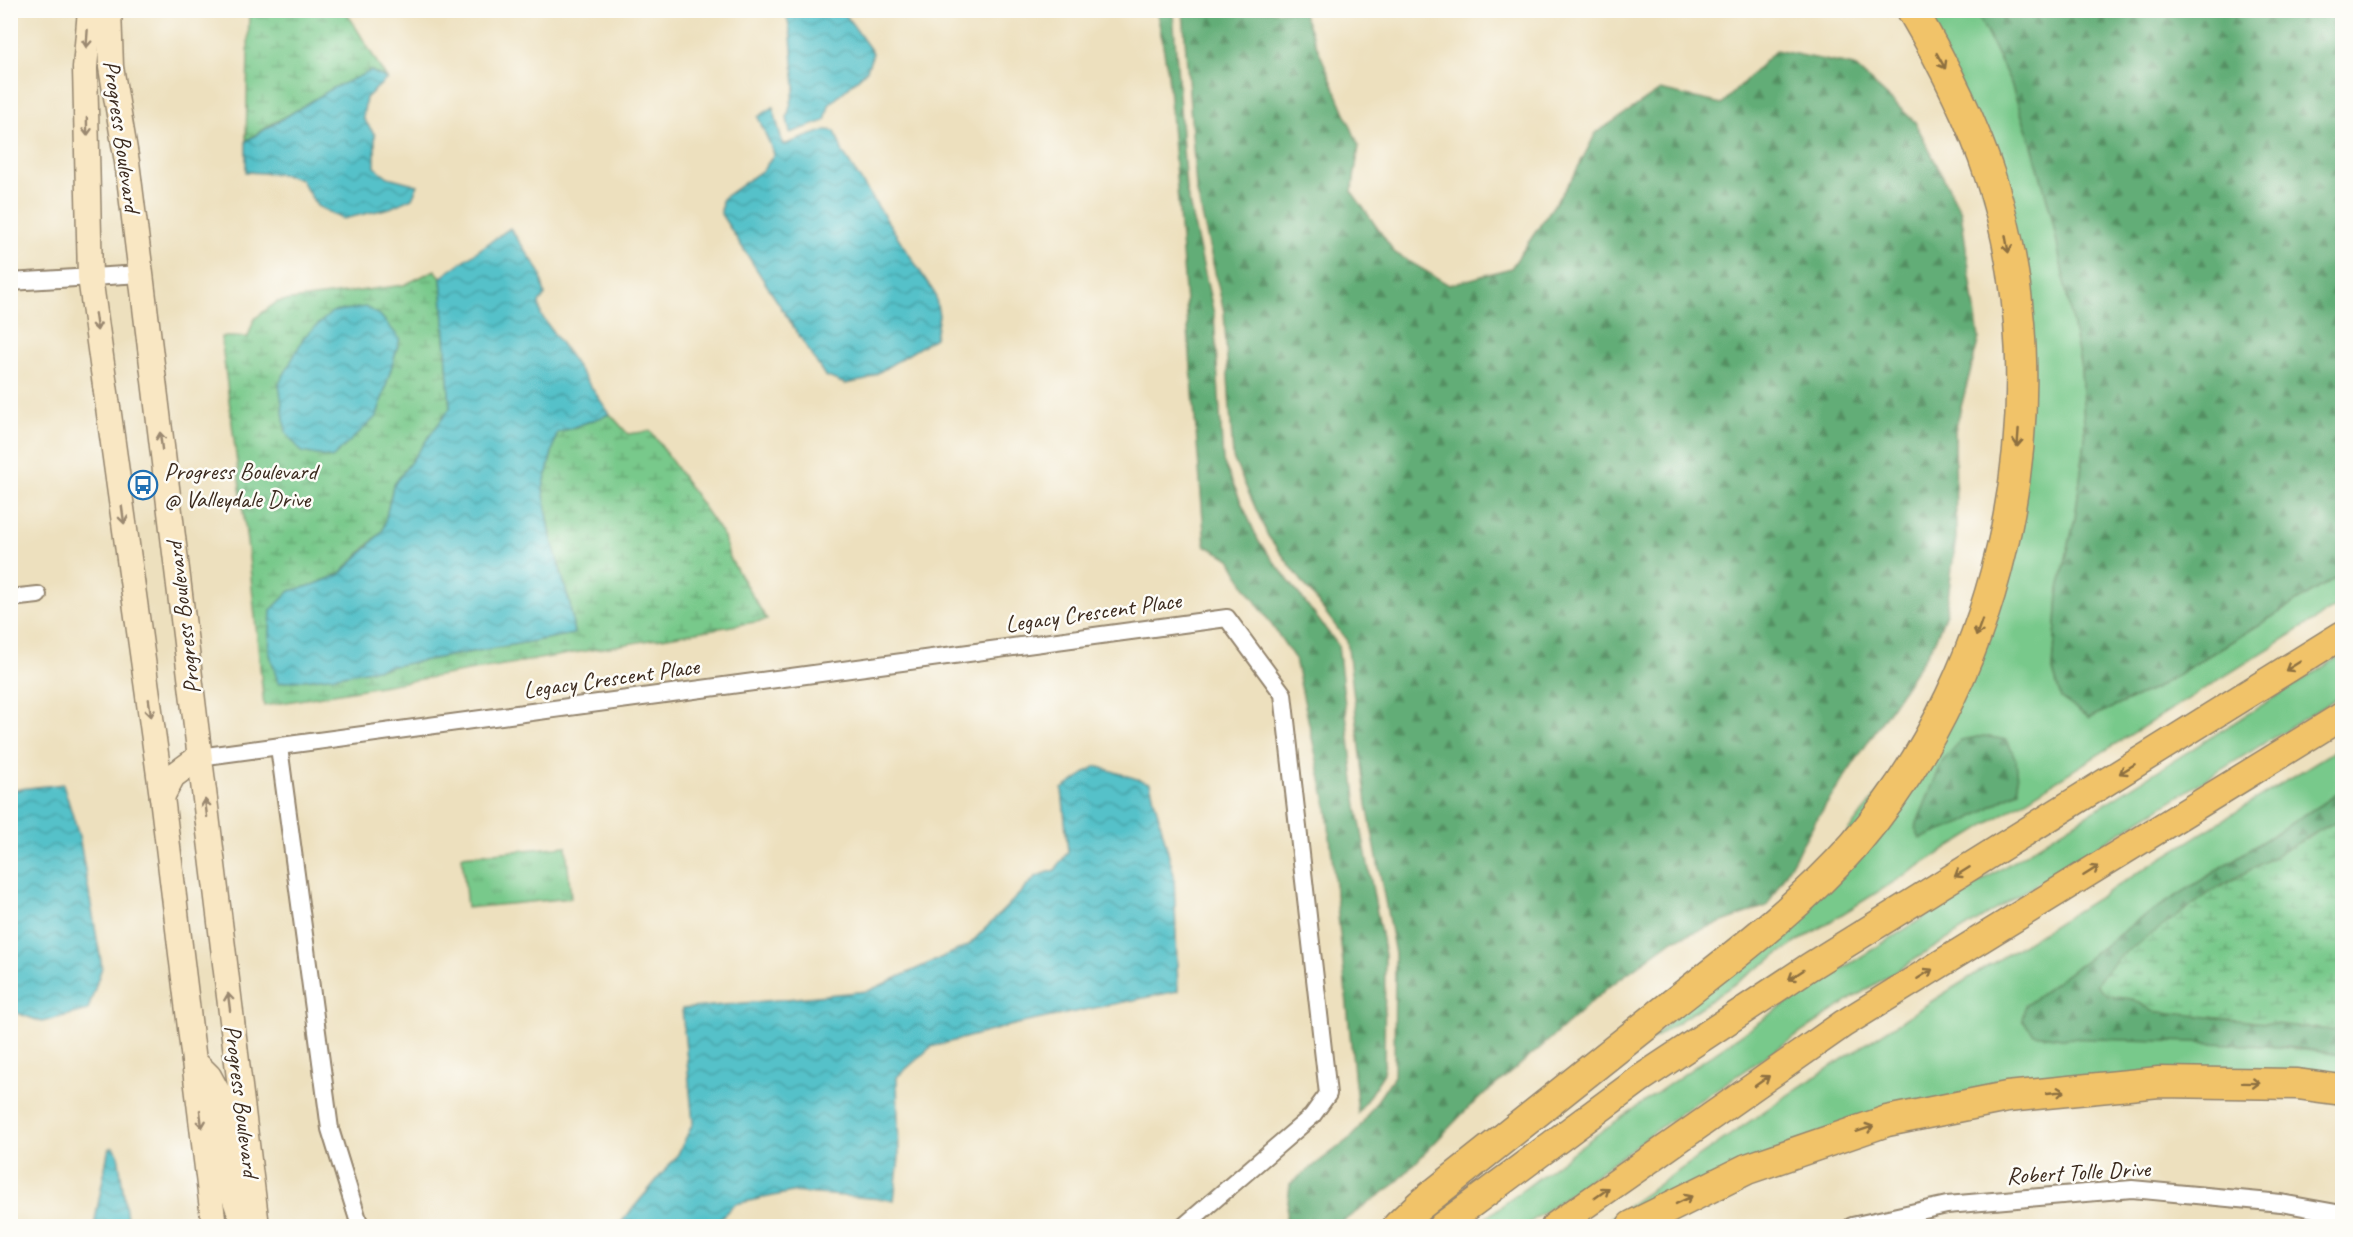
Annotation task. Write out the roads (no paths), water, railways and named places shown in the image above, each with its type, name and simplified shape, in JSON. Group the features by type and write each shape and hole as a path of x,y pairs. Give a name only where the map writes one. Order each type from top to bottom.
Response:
{"highway":[{"path":"1398,1227 1457,1176 1780,919 1854,845 1900,785 1938,722 1968,659 1990,595 2008,528 2021,403 2020,343 2012,274 2004,230 1990,176 1950,77 1912,10"},
{"path":"1632,1227 1747,1169 1887,1121 2007,1097 2159,1082 2297,1084 2343,1090"}],"main road":[{"name":"Progress Boulevard","path":"90,10 85,69 90,277 162,797 214,1227"},
{"name":"Progress Boulevard","path":"109,10 111,67 141,274 257,1227"},
{"path":"1442,1227 1640,1078 1799,973 2343,635"},
{"path":"1555,1227 1844,1024 2343,716"},
{"path":"162,797 172,776 199,757"},
{"path":"194,1061 209,1076 221,1098 232,1191 244,1227"}],"street":[{"path":"10,282 141,274"},
{"path":"10,598 38,595"},
{"name":"Legacy Crescent Place","path":"199,757 1227,618 1283,694 1328,1094 1312,1116 1184,1227"},
{"path":"279,747 330,1129 360,1227"},
{"name":"Robert Tolle Drive","path":"1852,1227 1947,1205 2132,1189 2281,1203 2343,1214"}],"water":[{"path":"786,11 843,11 873,53 867,70 829,105 825,121 790,133 787,118 795,87 791,37"},
{"path":"371,71 387,79 366,98 363,118 375,135 375,167 388,177 418,185 412,198 390,208 343,219 317,206 300,179 280,174 246,172 246,141 333,88"},
{"path":"773,107 783,145 826,130 835,131 843,153 935,294 939,315 935,338 866,380 845,384 825,376 721,214 722,199 764,169 774,154 758,117"},
{"path":"510,228 540,272 545,295 539,303 541,315 610,414 557,433 543,488 551,537 570,604 574,634 337,676 278,683 269,651 271,610 290,591 340,574 383,530 393,486 450,408 441,277"},
{"path":"365,307 380,315 400,339 377,416 332,458 302,452 286,433 279,384 304,337 332,312"},
{"path":"1096,766 1150,783 1174,875 1178,991 1017,1024 931,1047 897,1077 899,1158 894,1200 792,1192 735,1204 712,1226 618,1226 677,1156 693,1123 682,1009 868,991 969,945 1037,876 1055,870 1068,852 1062,789"},
{"path":"63,784 79,836 102,967 88,1010 42,1022 11,1011 11,790"},
{"path":"113,1147 118,1153 127,1218 119,1226 94,1226 108,1152"}],"place":[{"name":"Progress Boulevard @ Valleydale Drive","path":"143,485"}]}
